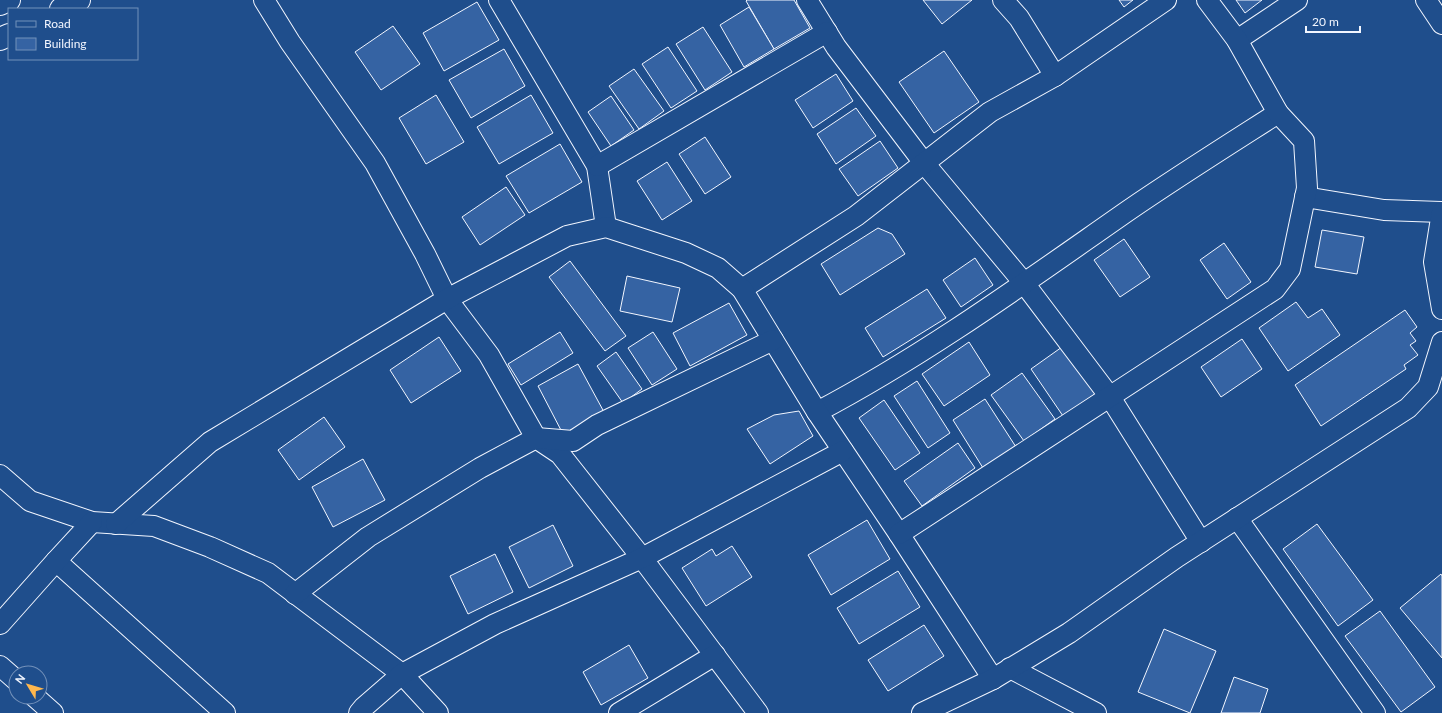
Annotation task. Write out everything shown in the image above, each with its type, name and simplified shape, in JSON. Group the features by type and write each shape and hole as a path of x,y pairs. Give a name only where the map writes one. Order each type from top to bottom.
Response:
{"main road":[{"path":"0,4 10,0"},
{"path":"63,8 79,0"}],"street":[{"path":"264,0 290,42 375,163 425,254 447,299 489,355 536,438 560,454 642,558 758,713"},
{"path":"499,0 597,166 606,227"},
{"path":"807,0 836,47 924,163 1024,282 1110,397 1201,542"},
{"path":"1003,0 1019,18 1055,76"},
{"path":"742,289 856,216 990,112 1055,76 1166,0"},
{"path":"899,534 1275,289 1290,269 1306,188 1304,141 1278,113 1237,40 1207,0"},
{"path":"1237,40 1297,0"},
{"path":"1426,0 1442,24"},
{"path":"597,166 827,32"},
{"path":"817,412 863,388 923,350 1196,165 1278,113"},
{"path":"1305,197 1384,210 1442,212 1434,262 1442,309"},
{"path":"116,524 210,442 447,299 567,236 606,227 686,253 718,268 742,289 817,412 899,534 993,679"},
{"path":"295,594 368,537 480,468 536,438 573,441 597,426 773,340"},
{"path":"922,713 993,679 1069,633 1177,557 1408,408 1435,386 1442,342"},
{"path":"359,713 402,674 495,624 642,558 843,451"},
{"path":"0,475 30,502 92,522 154,526 210,547 268,573 402,674 438,713"},
{"path":"1237,518 1375,713"},
{"path":"0,624 92,522"},
{"path":"56,561 225,713"},
{"path":"619,713 715,655"},
{"path":"0,666 8,673"},
{"path":"1010,668 1096,713"},
{"path":"44,705 53,713"}],"building":[{"path":"794,0 810,28 774,49 746,1"},
{"path":"923,0 972,0 942,24"},
{"path":"1119,0 1133,0 1124,7"},
{"path":"1236,0 1262,0 1245,13"},
{"path":"477,2 499,40 444,71 423,33"},
{"path":"749,7 774,49 744,67 720,25"},
{"path":"393,26 420,64 381,90 355,52"},
{"path":"703,27 732,72 705,90 676,44"},
{"path":"668,47 697,91 671,108 642,64"},
{"path":"504,49 525,86 471,118 449,80"},
{"path":"944,51 979,102 934,133 899,82"},
{"path":"634,69 664,111 639,129 609,86"},
{"path":"836,74 853,101 813,128 795,100"},
{"path":"436,95 464,142 426,164 399,118"},
{"path":"531,95 553,133 499,164 477,127"},
{"path":"611,96 634,130 611,146 588,112"},
{"path":"856,108 876,136 836,164 817,134"},
{"path":"705,137 731,177 705,194 679,154"},
{"path":"880,141 898,168 858,196 839,169"},
{"path":"560,144 582,182 529,213 506,176"},
{"path":"667,162 692,201 662,220 637,181"},
{"path":"506,187 525,215 480,245 462,217"},
{"path":"878,228 892,234 905,254 840,295 821,264"},
{"path":"1322,230 1364,237 1357,274 1315,267"},
{"path":"1124,239 1150,277 1120,297 1094,260"},
{"path":"1224,243 1251,282 1227,299 1200,260"},
{"path":"975,258 993,285 961,307 943,280"},
{"path":"570,261 626,336 605,351 549,277"},
{"path":"627,276 680,288 672,322 620,311"},
{"path":"927,289 946,318 883,357 865,328"},
{"path":"1296,302 1308,318 1322,309 1340,335 1288,371 1259,328"},
{"path":"729,303 747,335 690,366 673,333"},
{"path":"1405,310 1417,327 1410,333 1416,341 1410,345 1418,355 1404,365 1406,369 1321,426 1295,385"},
{"path":"560,332 573,353 521,385 508,364"},
{"path":"653,332 677,369 652,385 628,348"},
{"path":"439,337 461,371 411,403 390,370"},
{"path":"1242,339 1262,369 1221,397 1201,367"},
{"path":"969,342 990,375 944,406 922,374"},
{"path":"1062,347 1095,394 1063,416 1031,369"},
{"path":"616,352 642,389 623,403 597,366"},
{"path":"578,364 604,412 563,434 538,386"},
{"path":"1022,373 1055,419 1024,441 991,395"},
{"path":"917,381 950,433 928,448 894,396"},
{"path":"985,399 1016,447 983,468 953,420"},
{"path":"884,400 920,453 895,470 859,418"},
{"path":"799,411 813,436 770,464 747,429 774,415"},
{"path":"324,417 345,447 299,480 278,450"},
{"path":"958,443 975,468 922,506 904,481"},
{"path":"363,459 385,500 333,527 312,487"},
{"path":"867,520 890,559 831,595 808,555"},
{"path":"1317,524 1373,600 1338,626 1283,549"},
{"path":"553,525 573,566 529,588 509,547"},
{"path":"732,546 752,577 706,606 682,568 712,549 716,556"},
{"path":"495,554 513,592 468,614 450,576"},
{"path":"898,571 920,607 859,644 837,608"},
{"path":"1441,574 1442,576 1442,658 1400,608"},
{"path":"1380,611 1435,687 1401,712 1345,636"},
{"path":"924,625 944,656 888,691 868,660"},
{"path":"1164,629 1216,651 1190,713 1138,692"},
{"path":"629,645 648,678 601,705 583,672"},
{"path":"1234,677 1268,689 1260,713 1221,713"}]}
